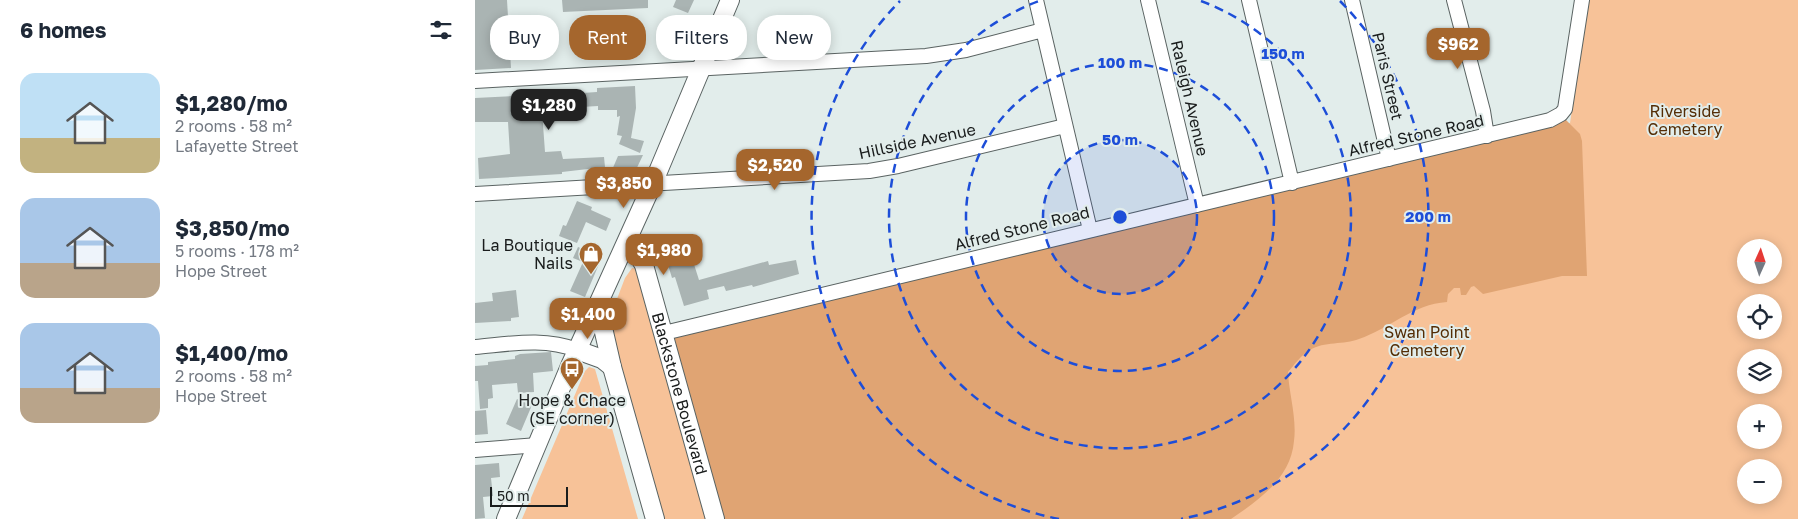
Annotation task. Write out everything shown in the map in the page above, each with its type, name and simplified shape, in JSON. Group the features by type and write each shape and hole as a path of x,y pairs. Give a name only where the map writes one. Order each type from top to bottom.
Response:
{"main road":[{"path":"506,519 577,350 653,184 730,0"},
{"name":"Blackstone Boulevard","path":"625,247 638,256 644,265 715,519"},
{"path":"598,306 611,367 655,519"},
{"path":"577,350 602,359 611,367"}],"street":[{"path":"1036,0 1090,230"},
{"name":"Raleigh Avenue","path":"1148,0 1197,205"},
{"path":"1249,0 1293,183"},
{"name":"Paris Street","path":"1352,0 1389,159"},
{"path":"1454,0 1483,111 1487,136"},
{"name":"Alfred Stone Road","path":"664,333 1550,120 1561,114 1567,101 1582,0"},
{"path":"475,81 926,56 965,50 1043,30"},
{"name":"Hillside Avenue","path":"475,194 882,169 1065,126"},
{"path":"475,347 539,342 555,343 577,350"},
{"path":"475,450 537,445"}],"green space":[{"name":"Swan Point Cemetery","path":"1588,0 1798,0 1798,519 724,519 1495,142 1570,123"},
{"path":"632,268 641,269 708,519 660,519 607,325 625,278"},
{"path":"589,367 595,369 638,519 522,519 585,371"}],"shaded area":[{"name":"Swan Point Cemetery","path":"1564,118 1580,134 1582,141 1587,276 1562,276 1483,294 1474,286 1471,287 1466,295 1461,295 1460,288 1454,288 1448,294 1447,302 1423,307 1359,339 1321,345 1307,352 1288,372 1295,432 1292,454 1287,466 1272,487 1231,519 716,519 665,336"}],"building":[{"path":"475,0 507,0 508,15 490,15 490,60 511,60 511,68 475,70"},
{"path":"562,0 648,0 648,8 563,12"},
{"path":"676,0 694,0 688,13 673,7"},
{"path":"635,86 636,108 631,138 644,141 640,153 619,144 622,136 617,135 620,116 617,117 617,110 598,110 598,106 564,108 564,111 542,111 545,152 561,151 563,159 604,157 605,167 562,172 562,174 479,179 478,158 510,154 508,122 475,122 475,98 534,95 534,97 553,97 553,95 597,92 597,88"},
{"path":"643,155 633,176 609,177 618,156"},
{"path":"577,201 592,207 591,210 611,219 606,231 586,222 577,243 559,236 563,225 566,226"},
{"path":"686,239 699,280 768,261 769,265 796,260 799,274 753,287 752,285 726,291 724,286 707,290 709,299 684,306 675,277 672,278 666,258 663,259 661,251 664,250 663,245"},
{"path":"578,247 602,257 585,297 570,291 583,262 573,258"},
{"path":"516,290 519,317 511,318 511,321 475,323 475,303 493,301 492,293"},
{"path":"551,352 553,371 533,373 534,392 518,393 517,383 492,385 493,398 488,399 488,408 480,409 478,381 475,381 475,366 488,365 488,362 515,359 515,356 520,354"},
{"path":"517,399 532,405 521,431 506,424"},
{"path":"486,410 488,434 475,435 475,411"},
{"path":"499,463 500,477 491,478 493,496 483,497 485,518 475,519 475,465"}],"place":[{"name":"La Boutique Nails","path":"591,275"},
{"name":"Hope & Chace (SE corner)","path":"572,390"}],"park label":[{"name":"Riverside Cemetery","path":"1685,120"}]}
